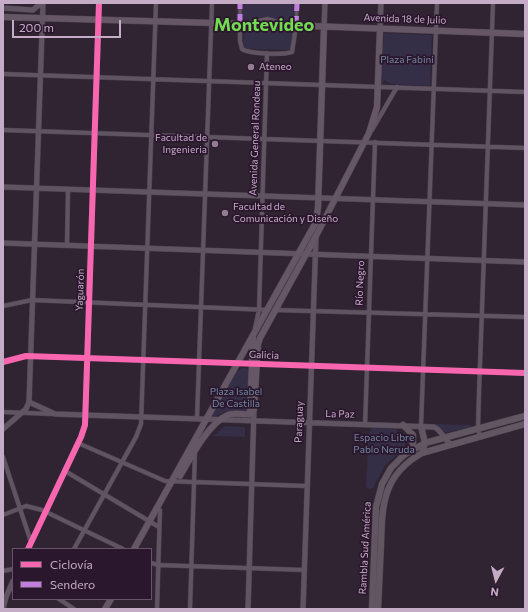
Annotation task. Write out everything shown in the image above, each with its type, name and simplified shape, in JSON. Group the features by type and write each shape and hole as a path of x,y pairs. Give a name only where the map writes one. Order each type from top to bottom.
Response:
{"main road":[{"name":"Avenida 18 de Julio","path":"3,13 43,17"},
{"name":"Avenida 18 de Julio","path":"3,17 99,18 150,22 250,24 267,29 284,25 525,34"},
{"path":"139,548 151,522 160,510 206,419 316,222 324,27"},
{"path":"254,365 260,338 274,310 316,236 334,198 369,133 376,112 380,28"},
{"name":"Avenida General Rondeau","path":"254,333 254,408"},
{"name":"Avenida General Rondeau","path":"250,414 254,365"},
{"path":"250,414 254,408"},
{"name":"La Paz","path":"221,420 230,414 250,414"},
{"name":"Rambla Sud América","path":"372,609 377,498 382,484 391,468 409,451 425,443 525,416"},
{"path":"135,548 174,481 205,435 221,420"},
{"name":"Rambla Sud América","path":"378,609 382,508 384,498 397,473 410,460 422,453 525,424"},
{"path":"403,425 413,435 413,443 409,451"},
{"path":"421,426 425,443 422,453"},
{"path":"101,609 106,600"},
{"path":"105,609 110,600"}],"street":[{"name":"Avenida 18 de Julio","path":"16,9 24,14 33,10 42,3"},
{"path":"3,429 26,409 29,402 43,17 42,3"},
{"name":"Yaguarón","path":"29,548 84,430 98,77 99,3"},
{"path":"75,548 138,432 141,417 156,3"},
{"path":"197,418 212,3"},
{"path":"240,3 240,41 242,49 250,52 268,53 292,52 294,50 297,3"},
{"path":"324,27 325,3"},
{"path":"380,28 381,3"},
{"path":"421,426 437,3"},
{"path":"480,436 478,429 478,403 493,3"},
{"name":"Avenida 18 de Julio","path":"3,8 33,10"},
{"name":"Avenida General Rondeau","path":"254,333 259,310 268,53"},
{"path":"3,74 525,92"},
{"path":"369,133 397,87"},
{"path":"3,130 525,148"},
{"name":"Río Negro","path":"365,425 374,142"},
{"path":"3,187 525,205"},
{"path":"67,246 68,189"},
{"name":"Paraguay","path":"303,609 308,423 316,236"},
{"path":"3,243 525,262"},
{"path":"3,306 32,300 201,308 525,317"},
{"name":"Galicia","path":"3,362 26,356 87,360 525,374"},
{"path":"29,402 55,414"},
{"name":"Avenida General Rondeau","path":"248,609 254,408"},
{"name":"La Paz","path":"3,412 421,426 437,428 443,437 451,444"},
{"path":"250,414 254,421"},
{"path":"78,443 122,462 128,463 163,480 306,486"},
{"path":"190,609 196,482 195,450"},
{"path":"3,457 32,542"},
{"path":"65,471 159,527"},
{"path":"3,515 26,506 46,512 121,548"},
{"path":"157,609 160,510"},
{"path":"152,563 192,567 304,570"},
{"path":"3,609 12,583"},
{"path":"60,600 74,609"}],"green space":[{"path":"237,3 300,3 299,22 263,19 236,20"},
{"path":"245,28 294,30 291,50 247,49 243,46"},
{"name":"Plaza Fabini","path":"384,33 432,35 430,86 391,84 384,80 383,83 381,83"},
{"name":"Plaza Isabel De Castilla","path":"243,368 249,369 247,411 228,411 213,417 212,415 237,371"},
{"path":"435,424 471,425 471,427 445,433"},
{"path":"225,426 245,427 245,437 213,436"},
{"name":"Espacio Libre Pablo Neruda","path":"372,428 395,429 404,440 405,448 385,465 373,488 370,489 367,488 366,485 369,433"}],"marked path":[{"path":"240,3 240,24"},
{"path":"296,26 297,3"}],"cycle path":[{"path":"28,548 81,437 85,425 99,3"},
{"path":"3,362 26,356 525,373"}],"place":[{"name":"Ateneo","path":"251,67"},
{"name":"Facultad de Ingenieria","path":"215,144"},
{"name":"Facultad de Comunicación y Diseño","path":"225,213"}],"district":[{"name":"Montevideo","path":"264,25"}]}
